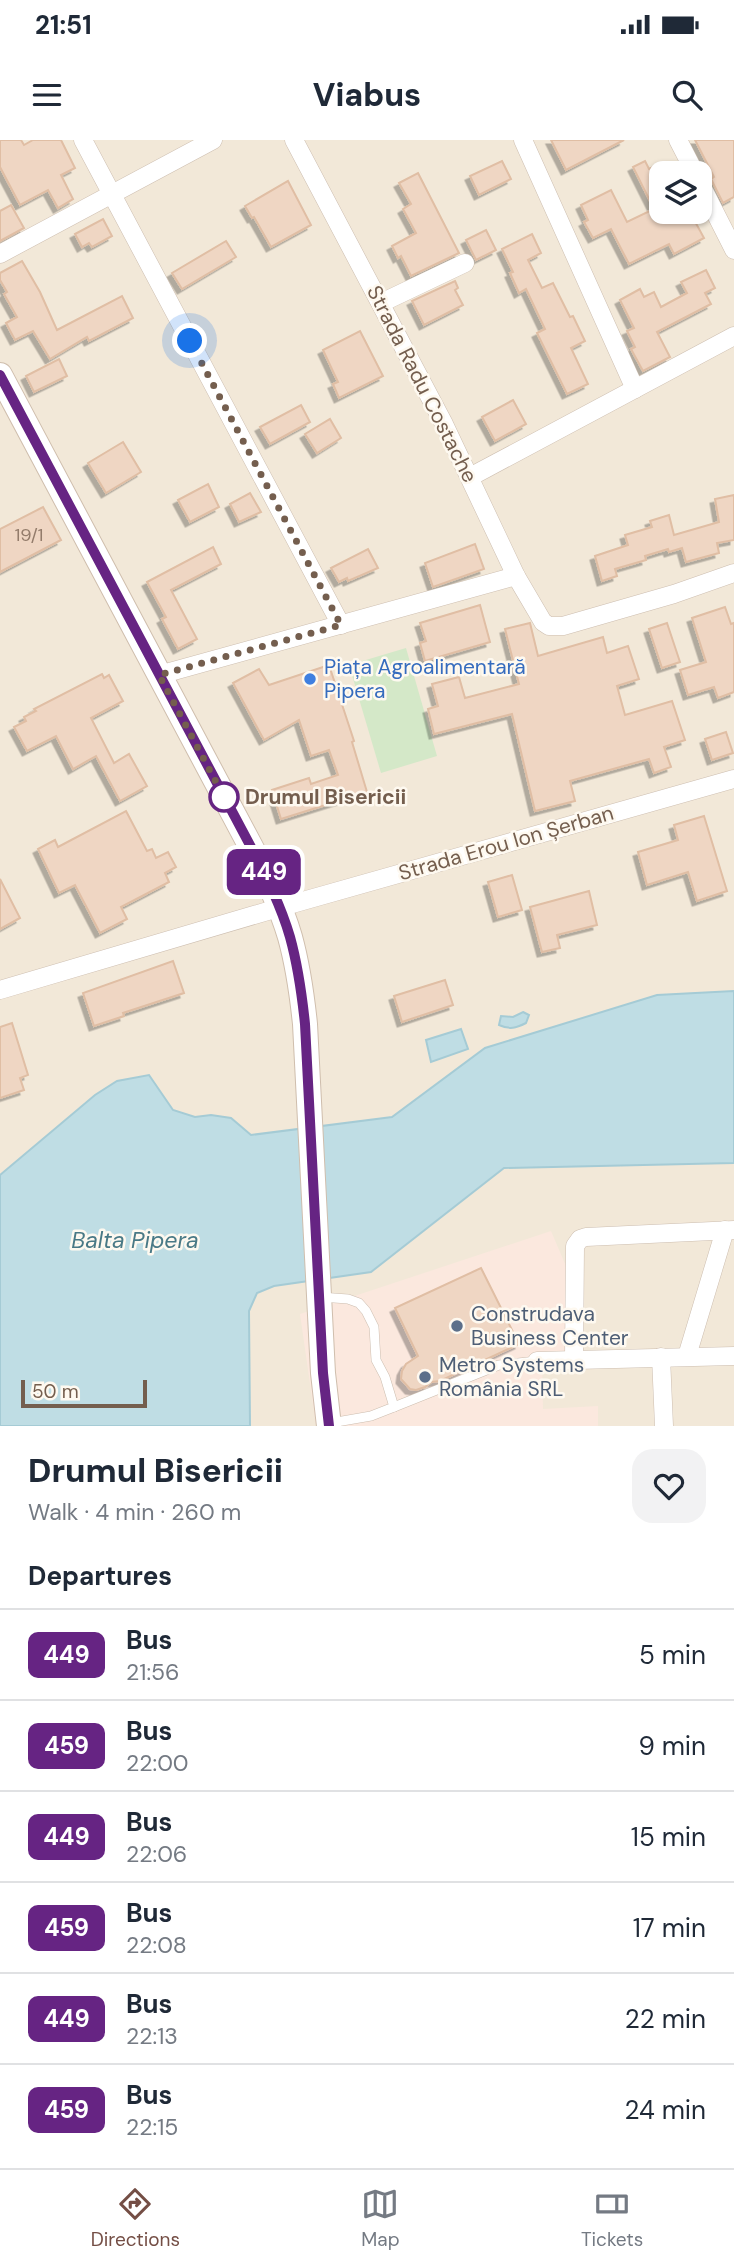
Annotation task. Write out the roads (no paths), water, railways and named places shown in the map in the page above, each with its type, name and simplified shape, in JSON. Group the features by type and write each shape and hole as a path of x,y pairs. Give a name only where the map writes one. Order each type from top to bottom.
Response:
{"main road":[{"path":"0,375 262,868 290,936 299,974 305,1024 318,1290 329,1425"}],"street":[{"path":"82,140 341,625"},
{"path":"0,254 213,140"},
{"name":"Strada Radu Costache","path":"294,140 381,303 538,616 549,626 563,626 674,594 734,573"},
{"path":"523,140 635,389"},
{"path":"678,140 689,161"},
{"path":"712,207 734,250"},
{"path":"381,303 465,263"},
{"path":"470,477 734,336"},
{"path":"159,675 516,576"},
{"name":"Strada Erou Ion Șerban","path":"278,908 734,779"},
{"path":"0,990 278,908"},
{"path":"574,1359 575,1245 580,1239 729,1230 687,1356"},
{"path":"537,1361 734,1356"},
{"path":"661,1357 664,1426"}],"lane":[{"path":"318,1290 359,1303 366,1311 374,1327 376,1360 385,1377 394,1407"},
{"path":"329,1425 371,1416 499,1365 537,1361"}],"water":[{"name":"Balta Pipera","path":"734,991 734,1163 504,1168 371,1272 274,1286 257,1293 249,1311 250,1426 0,1426 0,1175 95,1095 117,1081 149,1075 173,1110 195,1117 211,1115 231,1118 251,1135 392,1117 485,1048 657,995"},
{"path":"523,1012 529,1015 526,1023 513,1028 499,1025 501,1016 513,1017"},
{"path":"461,1029 468,1049 431,1062 426,1040"}],"place":[{"name":"Piața Agroalimentară Pipera","path":"310,679"},
{"name":"Drumul Bisericii","path":"224,797"},
{"name":"Construdava Business Center","path":"457,1326"},
{"name":"Metro Systems România SRL","path":"425,1377"}]}
